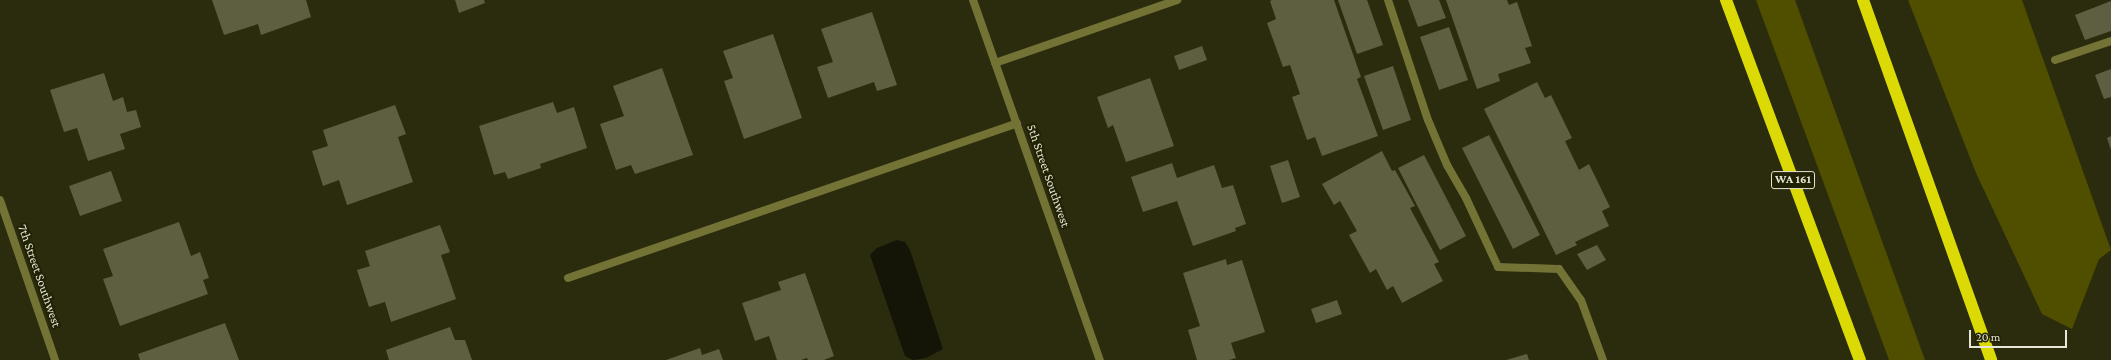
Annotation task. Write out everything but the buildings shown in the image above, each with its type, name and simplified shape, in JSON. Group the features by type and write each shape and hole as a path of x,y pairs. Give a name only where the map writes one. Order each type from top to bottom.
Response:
{"highway":[{"name":"WA 161","path":"1726,0 1860,360"},
{"path":"1863,0 1990,360"}],"street":[{"name":"5th Street Southwest","path":"974,0 1100,360"},
{"path":"995,63 1177,0"},
{"path":"1388,0 1428,120 1447,165 1466,198 1498,267 1559,269 1581,300 1603,360"},
{"path":"2055,60 2111,40"},
{"path":"568,278 1017,124"},
{"name":"7th Street Southwest","path":"0,200 55,360"}],"shaded area":[{"path":"1756,0 1795,0 1925,360 1889,360"},
{"path":"1908,0 2022,0 2111,250 2099,259 2072,329 2042,314 1976,173"},
{"path":"897,240 905,242 910,250 943,349 926,358 913,360 905,356 870,255 877,248"}]}
